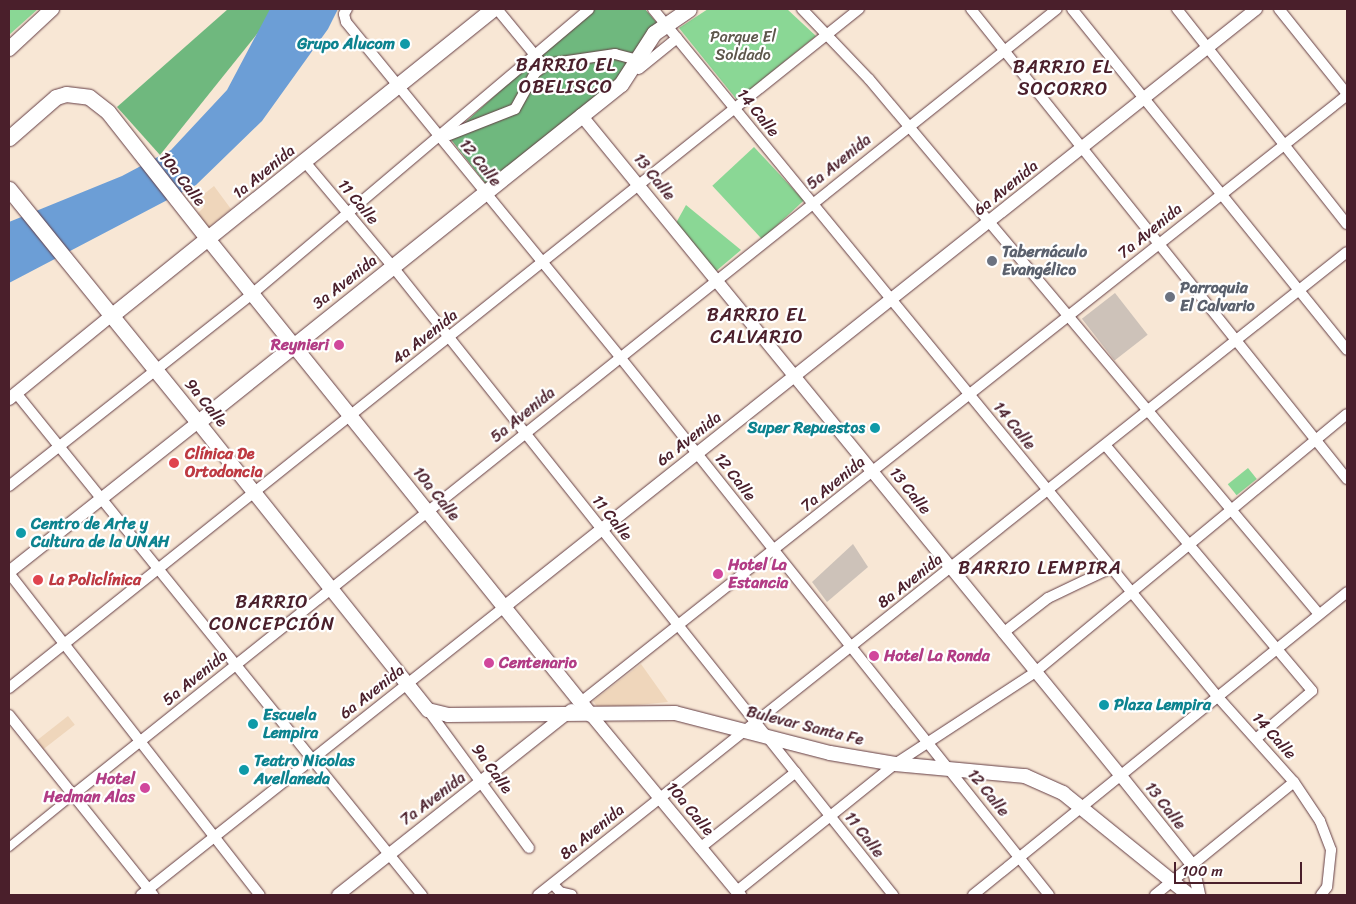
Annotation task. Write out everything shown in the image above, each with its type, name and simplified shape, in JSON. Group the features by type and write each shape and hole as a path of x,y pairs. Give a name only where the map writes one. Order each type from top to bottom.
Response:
{"main road":[{"path":"9,49 52,9"},
{"name":"1a Avenida","path":"112,315 305,162 493,9"},
{"name":"3a Avenida","path":"198,422 628,77 640,62 654,32 664,23 689,9"},
{"name":"10a Calle","path":"9,138 50,100 66,94 89,97 108,112 591,715"},
{"name":"9a Calle","path":"11,192 70,262 407,686"},
{"path":"407,686 428,710"},
{"name":"Bulevar Santa Fe","path":"428,710 448,716 564,716 675,712 750,726 769,738 895,764 948,767 1024,776 1063,793 1083,807 1189,895"},
{"name":"Bulevar Santa Fe","path":"1171,882 1180,895"}],"street":[{"name":"12 Calle","path":"347,9 344,14 346,22 620,357 1049,895"},
{"path":"497,9 544,66"},
{"path":"9,486 252,294 441,138 588,9"},
{"name":"14 Calle","path":"652,9 736,108 811,204 1217,696 1257,738 1294,782 1320,821 1331,850 1327,887 1321,895"},
{"path":"802,9 828,33 908,126 1318,613"},
{"name":"4a Avenida","path":"9,688 859,9"},
{"path":"971,9 1347,479"},
{"name":"5a Avenida","path":"9,847 1004,49 1057,9"},
{"path":"1072,9 1145,97 1347,350"},
{"path":"1177,9 1286,144 1347,224"},
{"name":"6a Avenida","path":"148,893 214,837 407,686 1256,9"},
{"path":"1279,9 1347,95"},
{"path":"441,138 479,121 515,109 535,73 544,66 605,54 640,62 677,38"},
{"name":"7a Avenida","path":"338,895 388,853 680,627 1347,95"},
{"name":"13 Calle","path":"581,115 952,567 1034,673 1121,776 1193,866 1199,895"},
{"name":"11 Calle","path":"305,162 393,267 680,627 750,726"},
{"name":"8a Avenida","path":"538,895 1047,490 1106,446 1300,292 1347,252"},
{"name":"1a Avenida","path":"12,396 112,315"},
{"path":"12,396 59,446 422,895"},
{"path":"738,893 832,818 895,764 1034,673 1347,414"},
{"name":"3a Avenida","path":"9,573 198,422"},
{"path":"1106,446 1312,691 1257,738"},
{"path":"1003,633 1048,598 1112,568"},
{"path":"9,573 260,895"},
{"path":"973,895 1021,858 1318,613 1347,592"},
{"name":"9a Calle","path":"428,710 529,848"},
{"path":"9,715 148,893"},
{"name":"10a Calle","path":"591,715 738,893"},
{"name":"11 Calle","path":"769,738 893,895"},
{"path":"700,848 796,772"},
{"path":"1155,895 1294,782"},
{"path":"553,884 560,892 572,895"}],"shaded area":[{"path":"214,186 231,209 208,228 198,213 204,207 199,198"},
{"path":"1115,293 1148,335 1115,361 1082,319"},
{"path":"853,544 868,567 827,602 812,582"},
{"path":"641,664 668,702 599,709 593,701"},
{"path":"68,716 75,725 43,749 36,741"}],"green space":[{"path":"9,9 38,9 9,35"},
{"path":"228,9 277,9 160,155 117,107"},
{"path":"591,9 645,9 663,30 581,115 486,184 449,137"},
{"name":"Parque El Soldado","path":"708,9 787,9 816,36 737,100 679,28"},
{"path":"754,147 804,200 762,239 712,186"},
{"path":"686,205 741,250 715,272 676,223"},
{"path":"1248,468 1257,479 1237,495 1228,484"}],"water":[{"path":"270,9 338,9 328,29 262,121 196,185 9,283 9,222 122,176 171,150 227,90"}],"place":[{"name":"Grupo Alucom","path":"405,44"},
{"name":"Tabernáculo Evangélico","path":"992,261"},
{"name":"Parroquia El Calvario","path":"1170,297"},
{"name":"Reynieri","path":"339,345"},
{"name":"Super Repuestos","path":"875,428"},
{"name":"Clínica De Ortodoncia","path":"174,463"},
{"name":"Centro de Arte y Cultura de la UNAH","path":"21,533"},
{"name":"Hotel La Estancia","path":"718,574"},
{"name":"La Policlínica","path":"38,580"},
{"name":"Hotel La Ronda","path":"874,656"},
{"name":"Centenario","path":"489,663"},
{"name":"Plaza Lempira","path":"1104,705"},
{"name":"Escuela Lempira","path":"253,724"},
{"name":"Teatro Nicolas Avellaneda","path":"244,770"},
{"name":"Hotel Hedman Alas","path":"145,788"}],"district":[{"name":"BARRIO EL OBELISCO","path":"566,76"},
{"name":"BARRIO EL SOCORRO","path":"1063,78"},
{"name":"BARRIO EL CALVARIO","path":"757,326"},
{"name":"BARRIO LEMPIRA","path":"1040,568"},
{"name":"BARRIO CONCEPCIÓN","path":"272,613"}]}
